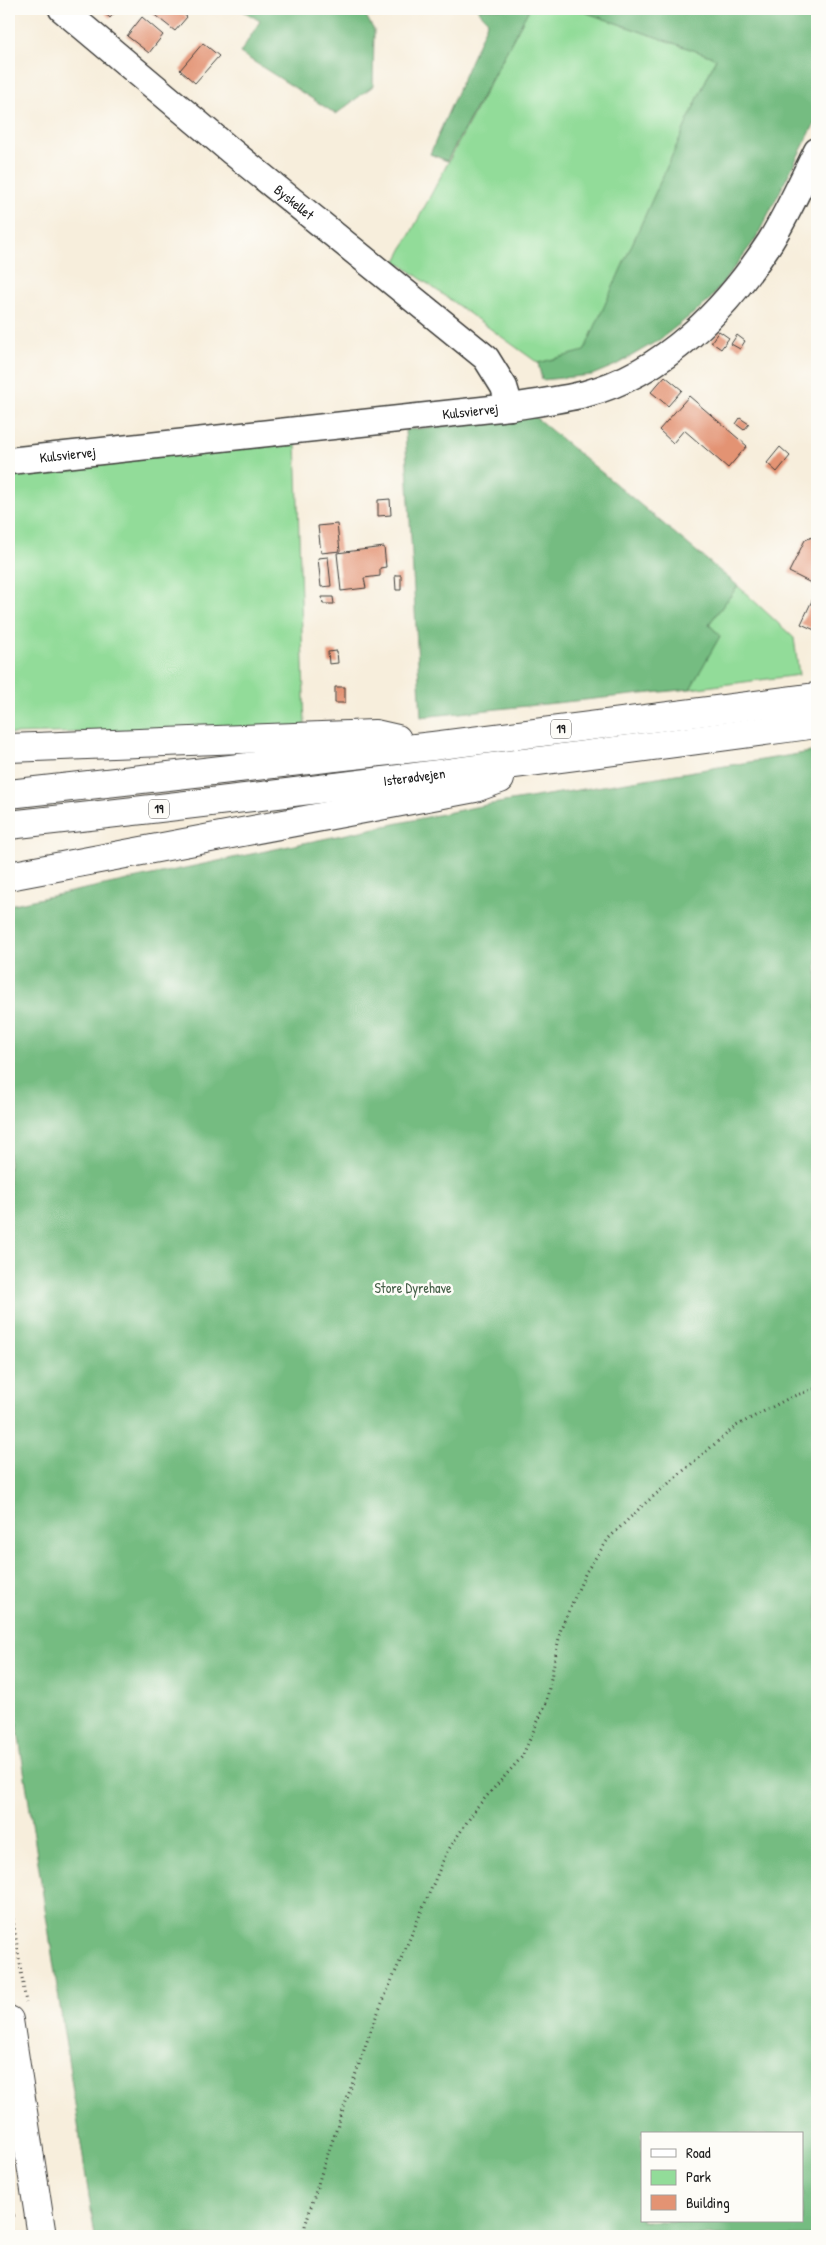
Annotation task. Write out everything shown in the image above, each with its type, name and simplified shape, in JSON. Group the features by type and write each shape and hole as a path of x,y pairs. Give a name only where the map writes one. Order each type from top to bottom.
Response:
{"main road":[{"name":"Isterødvejen","path":"9,794 433,746 817,697"},
{"name":"Isterødvejen","path":"9,824 178,807 817,724"},
{"path":"9,748 375,734 433,746"},
{"path":"9,876 474,788 547,760"},
{"path":"9,2020 42,2236"}],"street":[{"name":"Byskellet","path":"62,9 231,151 486,358 504,387 510,407"},
{"name":"Kulsviervej","path":"9,461 510,407 586,394 623,380 664,356 706,322 739,287 771,240 817,151"}],"path":[{"path":"304,2236 305,2226 323,2168 373,2024 447,1852 477,1807 522,1757 546,1703 562,1628 586,1572 609,1538 642,1506 736,1426 791,1397 817,1388"}],"green space":[{"path":"240,9 362,9 374,30 373,86 336,114 240,53 260,21"},
{"path":"477,9 529,9 447,161 430,154 488,21"},
{"path":"529,9 576,9 716,58 584,352 538,363 396,261"},
{"path":"576,9 817,9 817,119 755,240 708,302 659,340 616,365 592,375 542,380 538,363 584,351 716,58"},
{"path":"534,416 738,586 709,624 720,636 690,689 421,717 405,430"},
{"path":"296,440 305,727 9,734 9,473"},
{"path":"738,586 794,638 799,675 690,689 720,636 709,624"},
{"name":"Store Dyrehave","path":"817,751 817,2236 95,2236 9,1672 9,905 480,806"}],"building":[{"path":"100,9 118,9 110,18"},
{"path":"147,9 177,9 187,17 175,31"},
{"path":"142,17 163,35 149,53 127,36"},
{"path":"203,43 219,56 195,83 180,70"},
{"path":"719,331 729,338 721,349 711,342"},
{"path":"737,335 745,341 740,349 731,344"},
{"path":"665,376 682,390 668,406 651,392"},
{"path":"689,396 747,446 728,468 684,430 673,443 659,430"},
{"path":"740,418 749,424 744,430 736,424"},
{"path":"780,447 790,456 777,472 767,463"},
{"path":"390,499 391,515 378,516 378,500"},
{"path":"337,524 340,551 321,553 318,526"},
{"path":"817,535 817,575 813,584 789,572 805,540"},
{"path":"384,547 386,567 380,568 380,576 364,578 366,588 341,591 337,553"},
{"path":"328,557 331,586 321,587 318,558"},
{"path":"395,575 401,575 401,590 396,590"},
{"path":"817,590 817,631 801,624"},
{"path":"322,597 333,597 334,604 323,604"},
{"path":"337,651 338,663 329,664 328,652"},
{"path":"335,687 345,687 345,703 335,703"}]}
